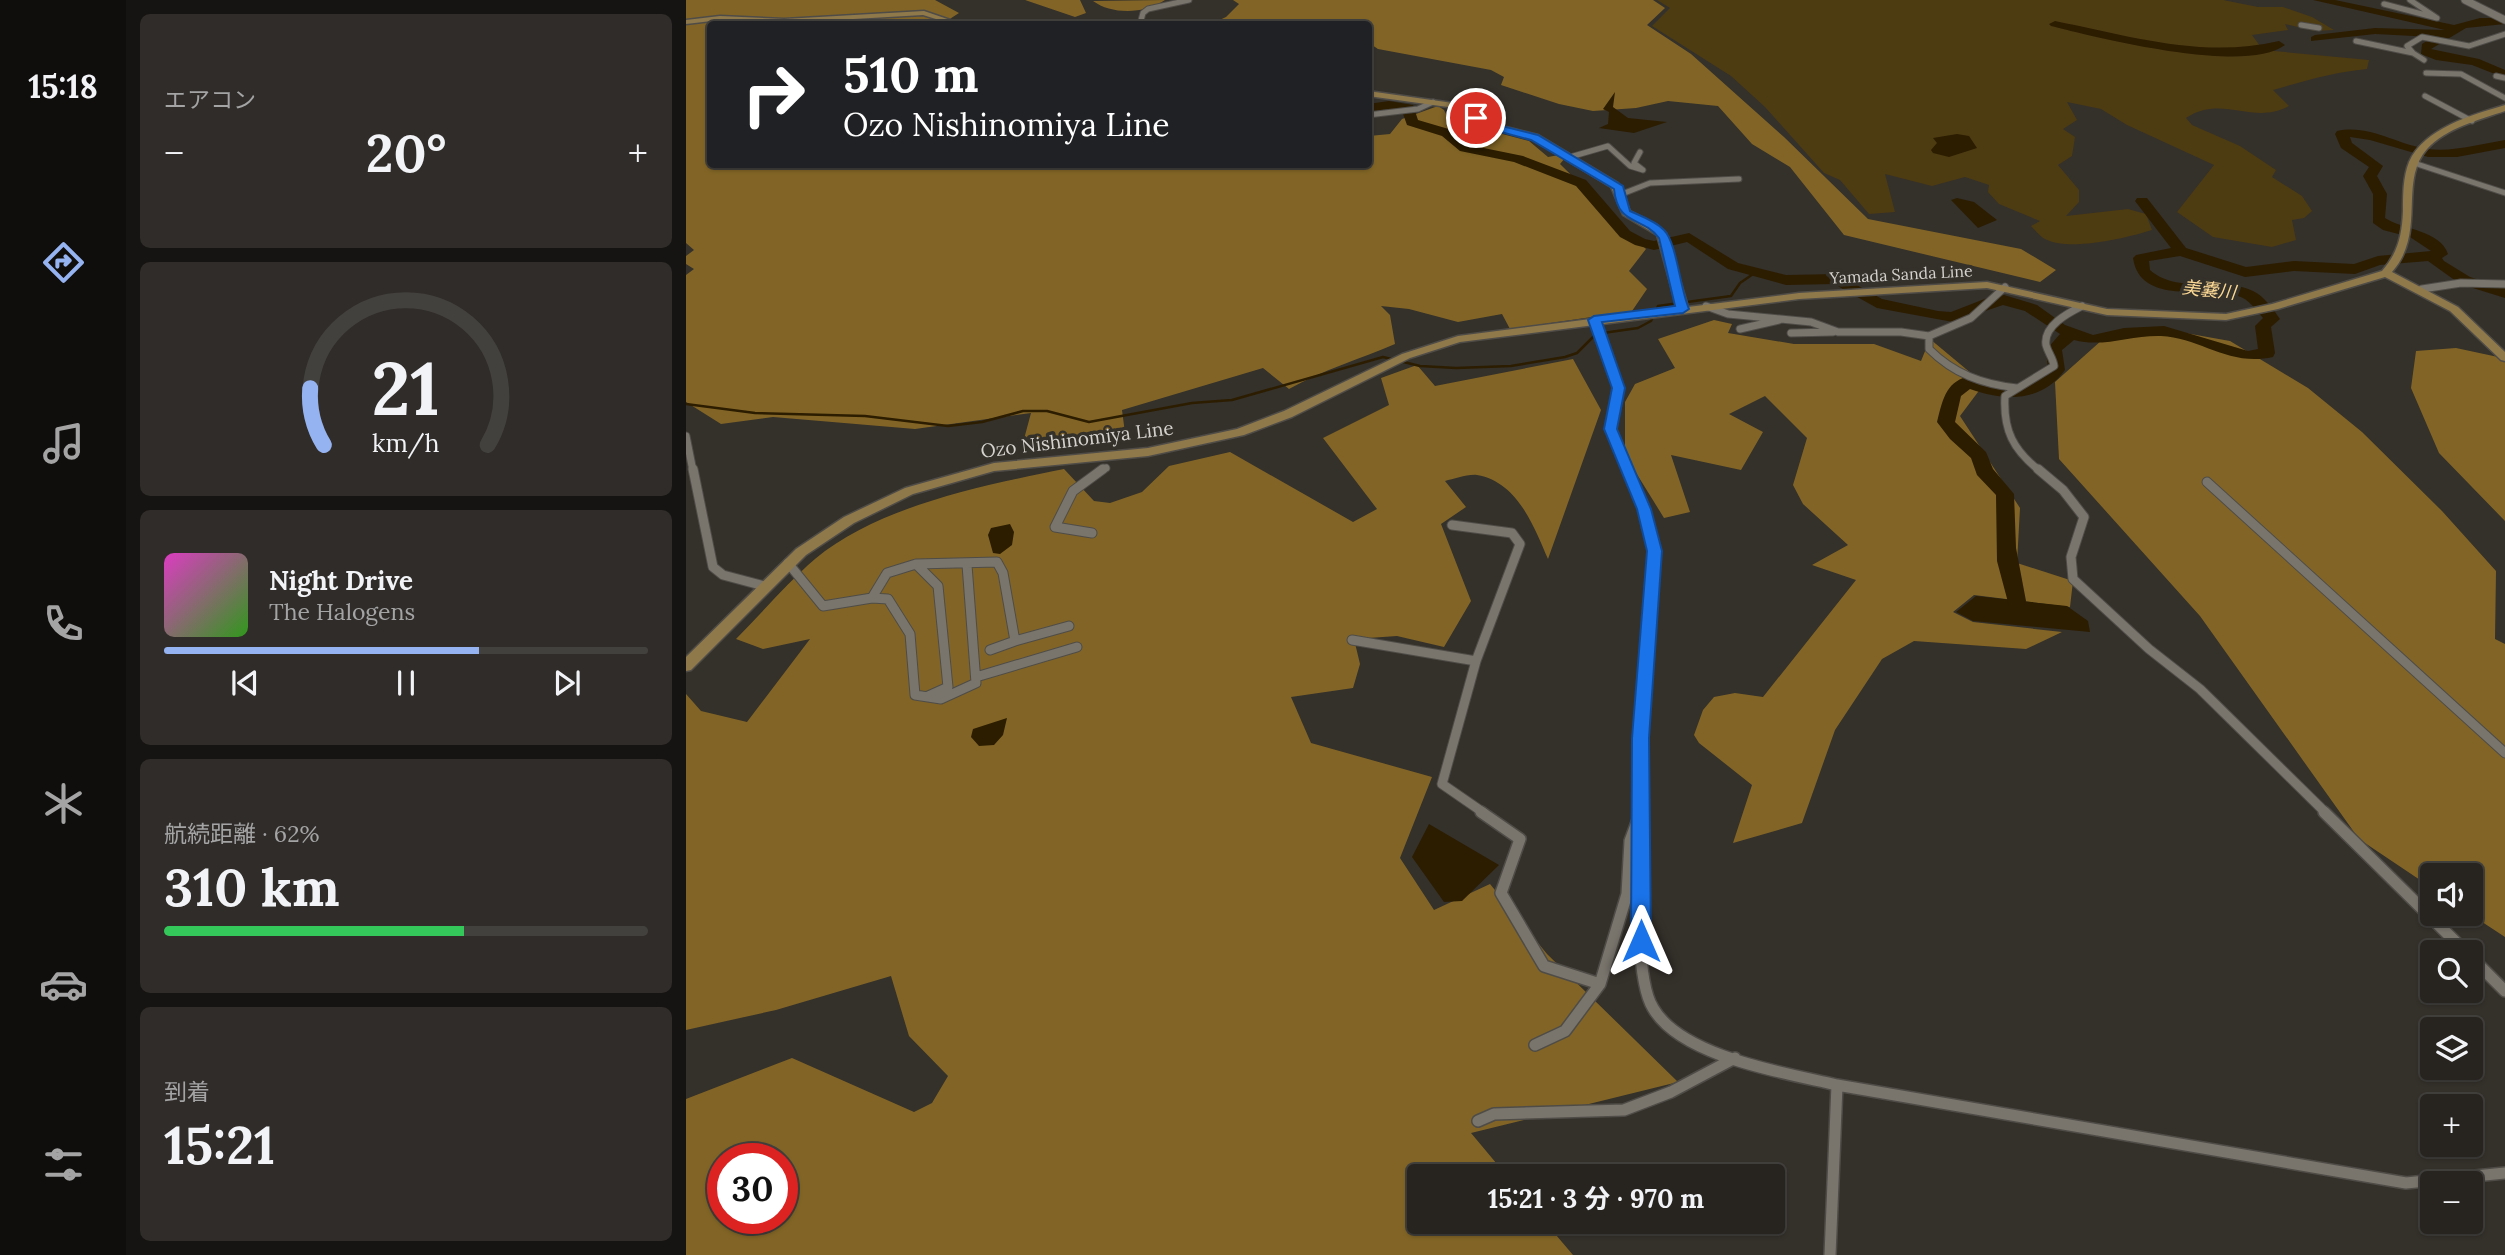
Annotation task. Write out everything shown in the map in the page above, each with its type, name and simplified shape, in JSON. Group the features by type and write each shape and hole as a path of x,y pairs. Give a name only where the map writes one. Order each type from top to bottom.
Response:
{"main road":[{"path":"686,22 720,18 785,21 925,13 949,21"},
{"path":"1372,94 1458,107 1479,123 1527,134 1615,185 1622,194 1621,204 1626,213 1659,230 1666,242 1680,304"},
{"path":"2505,108 2438,136 2418,156 2399,261 2386,273 2455,309 2505,358"},
{"name":"Yamada Sanda Line","path":"1680,304 1706,306 1846,292 1987,285 2126,314 2206,318 2274,307 2386,273"},
{"name":"Ozo Nishinomiya Line","path":"686,666 788,563 849,520 938,481 1012,463 1110,466 1258,426 1400,358 1483,334 1661,312 1680,304"}],"street":[{"path":"1141,21 1143,13 1148,9 1189,0"},
{"path":"2384,4 2437,18 2410,0"},
{"path":"2465,0 2505,20"},
{"path":"2301,25 2319,28"},
{"path":"2413,54 2407,46 2410,42 2423,38 2478,45 2505,34"},
{"path":"2356,41 2413,54 2424,60"},
{"path":"2426,73 2461,74 2505,98"},
{"path":"2496,76 2505,79"},
{"path":"2425,96 2441,107 2472,121"},
{"path":"1372,115 1418,109 1433,102"},
{"path":"1570,157 1608,146 1630,166 1643,170 1634,163 1640,152"},
{"path":"2418,156 2505,193"},
{"path":"1622,194 1650,183 1739,179"},
{"path":"2421,289 2461,283 2504,284"},
{"path":"1791,333 1838,331 1928,336 1971,318 2006,287"},
{"path":"1706,306 1728,314 1811,322 1838,331"},
{"path":"2082,306 2066,313 2049,334 2046,343 2054,366 2006,396 2003,416 2010,442 2025,461 2063,489 2084,517 2080,538 2070,558 2068,570 2073,579 2149,649 2200,689 2454,940"},
{"path":"1740,329 1787,318"},
{"path":"1594,320 1618,388 1611,429 1644,509 1655,551 1641,738 1641,966 1645,992 1657,1015 1675,1034 1735,1058 1837,1085 2406,1183 2505,1173"},
{"path":"1928,336 1929,349 1943,364 1986,386 2018,388"},
{"path":"686,436 713,567 723,575 764,586"},
{"path":"1092,533 1055,527 1076,486 1092,473 1110,466"},
{"path":"2207,482 2505,753"},
{"path":"1452,525 1512,533 1521,544 1476,661 1442,784 1520,839 1501,893 1544,966 1600,984"},
{"path":"873,596 887,573 916,564 939,560 967,565 997,562 1003,573 1015,641"},
{"path":"788,563 805,579 812,597 823,606 844,605 873,596 888,599 910,634 915,695 941,699 976,683 967,565"},
{"path":"916,564 939,586 948,687 926,696"},
{"path":"990,650 1069,626"},
{"path":"1352,640 1476,661"},
{"path":"976,677 1077,647"},
{"path":"1535,1045 1565,1031 1600,984 1627,894 1630,841 1642,811"},
{"path":"2483,969 2505,991"},
{"path":"1478,1121 1494,1114 1624,1110 1671,1092 1735,1058"},
{"path":"1830,1255 1837,1085"}],"shaded area":[{"path":"686,0 935,0 959,13 947,21 707,21 707,168 1372,168 1372,136 1390,134 1402,119 1438,106 1444,110 1449,120 1529,141 1548,157 1559,155 1565,158 1560,164 1646,249 1629,271 1647,289 1632,311 1510,329 1502,314 1458,322 1409,309 1381,306 1390,315 1395,344 1328,370 1289,389 1263,368 1122,410 1125,433 1020,454 1031,413 915,429 773,417 721,424 686,402 686,275 694,269 686,264 686,256 694,250 686,243"},
{"path":"1025,0 1080,0 1086,13 1075,17"},
{"path":"1165,0 1148,8 1129,11 1109,9 1093,1"},
{"path":"1233,0 1653,0 1665,8 1647,25 1691,54 1784,137 1868,219 2021,249 2056,270 2040,282 1844,235 1790,167 1752,144 1718,106 1668,101 1636,108 1593,111 1559,104 1501,85 1504,77 1491,70 1378,49 1372,45 1372,21 1217,21 1226,17 1239,4"},
{"path":"1657,0 2223,0 2258,7 2283,7 2312,17 2334,30 2315,31 2285,24 2288,30 2252,35 2263,50 2369,60 2367,69 2308,80 2273,90 2289,106 2276,111 2263,113 2213,109 2200,111 2186,118 2192,125 2240,146 2276,170 2272,177 2302,196 2312,211 2304,218 2292,220 2296,240 2272,247 2213,237 2177,212 2214,165 2127,125 2101,109 2067,102 2077,120 2063,129 2075,137 2072,156 2058,165 2079,190 2079,202 2066,216 2128,209 2146,214 2152,230 2114,240 2085,244 2058,243 2040,236 2031,226 2040,221 1999,204 1988,192 1989,185 1965,177 1932,186 1885,174 1895,212 1869,214 1840,180 1824,173 1765,107 1731,76 1652,26 1670,8"},
{"path":"1615,92 1613,107 1628,118 1667,122 1634,133 1599,128 1608,124 1609,112 1603,109"},
{"path":"1957,134 1969,136 1977,148 1949,157 1933,153 1931,150 1937,143 1933,138"},
{"path":"1957,198 1974,202 1997,220 1978,228 1951,200"},
{"path":"1714,320 1732,324 1728,333 1794,344 1874,344 1921,361 1930,339 1984,384 1960,416 2020,508 2017,563 2073,581 2070,607 1974,595 1953,612 1973,622 2062,632 2026,649 1914,641 1882,659 1835,730 1802,823 1733,843 1752,785 1699,743 1694,735 1703,710 1714,697 1735,693 1763,697 1856,580 1812,565 1848,545 1803,504 1793,485 1807,438 1765,396 1729,414 1763,432 1741,470 1671,455 1690,512 1664,518 1625,455 1625,402 1635,384 1675,368 1658,339"},
{"path":"2157,328 2230,341 2308,388 2362,432 2442,511 2496,571 2495,639 2505,644 2505,937 2483,923 2483,863 2420,863 2420,880 2359,839 2200,616 2059,459 2055,382 2102,340"},
{"path":"2456,348 2498,357 2505,362 2505,521 2439,453 2411,388 2416,351"},
{"path":"1573,359 1601,410 1548,559 1523,508 1503,487 1491,479 1477,475 1445,481 1466,507 1441,524 1471,601 1444,647 1397,636 1354,639 1360,664 1353,688 1291,697 1311,743 1432,777 1400,858 1434,910 1490,884 1547,954 1678,1082 1471,1133 1497,1164 1407,1164 1407,1234 1555,1234 1573,1255 686,1255 686,1099 792,1058 914,1112 932,1103 948,1076 909,1036 891,976 776,1010 686,1030 686,694 701,711 747,722 810,639 763,649 736,639 794,578 815,559 869,525 933,500 1001,482 1064,469 1094,501 1110,503 1142,492 1169,466 1230,452 1353,522 1377,509 1323,438 1389,405 1381,378 1417,365 1435,386"},
{"path":"1010,524 1014,532 1012,545 1000,554 993,553 988,535 991,528"},
{"path":"1976,596 2067,606 2088,621 2090,632 1973,621 1956,612"},
{"path":"1007,718 1003,735 994,745 979,746 971,737 973,729"},
{"path":"1429,824 1499,865 1462,901 1444,902 1412,857"}],"waterway":[{"path":"2319,0 2450,28"},
{"name":"美嚢川","path":"2505,21 2470,23 2446,34 2426,47 2425,51 2436,56 2475,62 2505,74"},
{"path":"2055,24 2183,50 2244,53 2279,45"},
{"path":"2315,39 2375,31 2438,34"},
{"path":"1372,107 1389,105 1408,108 1412,122 1447,133 1465,148 1518,159 1581,183 1625,234 1640,242 1654,246 1689,237 1733,266 1786,280 1837,279 1877,303 1938,316 1953,317 1993,301 2004,300 2031,308 2059,328 2073,334"},
{"name":"美嚢川","path":"2181,251 2245,272 2294,266 2355,269 2378,261 2416,259 2440,254 2440,251 2415,234 2388,227 2378,220 2380,194 2370,176 2376,166 2346,145 2342,134 2364,134 2417,151 2438,154 2505,144"},
{"path":"2142,201 2181,251"},
{"name":"美嚢川","path":"2073,334 2093,340 2124,333 2164,331 2247,356 2267,353 2263,326 2272,319 2249,295 2235,291 2166,285 2152,280 2143,271 2141,258 2181,251"},
{"path":"2431,256 2447,270 2465,280 2505,293"},
{"path":"686,404 755,413 865,416 948,426 982,422 1023,411 1047,411 1089,422 1192,403 1232,400 1383,357 1420,366 1456,368 1511,366 1565,357 1577,353 1596,334 1638,328 1651,321 1658,306 1731,296 1740,283 1756,272"},
{"path":"2016,601 2006,548 2005,494 1984,471 1980,456 1956,435 1946,422 1953,394 1967,382 1993,391 2018,394 2049,378 2057,370 2054,350 2062,340 2073,334"}],"route":[{"path":"1476,118 1479,123 1527,134 1619,188 1622,208 1626,213 1659,230 1664,238 1675,290 1683,309 1594,320 1618,388 1618,404 1611,429 1644,509 1655,551 1656,573 1645,656 1641,738 1641,941"}]}
